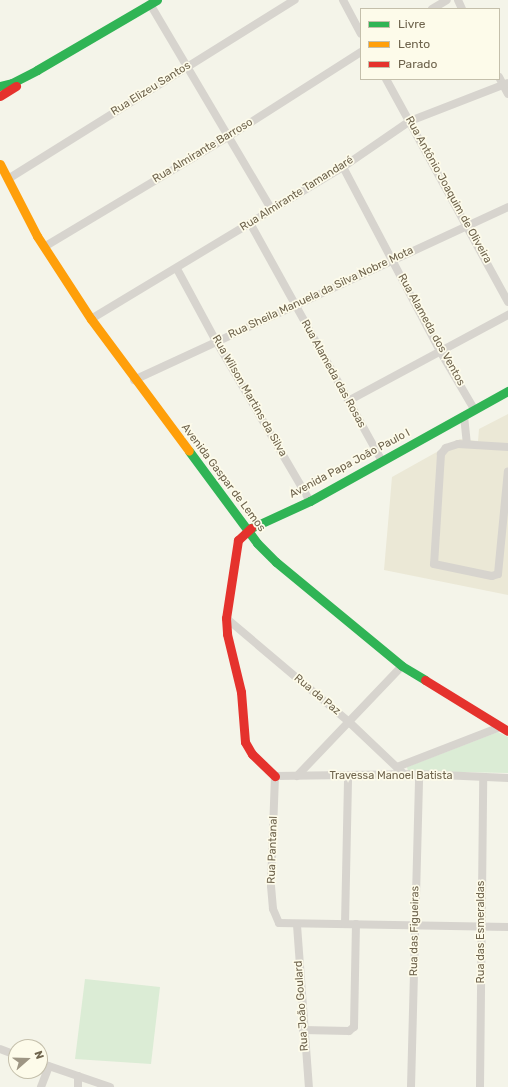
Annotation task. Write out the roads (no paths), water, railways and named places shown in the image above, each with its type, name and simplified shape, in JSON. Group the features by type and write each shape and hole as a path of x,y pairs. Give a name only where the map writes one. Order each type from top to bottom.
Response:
{"street":[{"name":"Rua Elizeu Santos","path":"8,179 295,0"},
{"path":"343,0 360,32"},
{"path":"434,8 447,0"},
{"path":"0,86 12,83 37,70 153,2 186,67 271,209"},
{"name":"Rua Almirante Barroso","path":"44,247 228,137 360,53"},
{"path":"0,96 37,70"},
{"name":"Rua Antônio Joaquim de Oliveira","path":"387,80 468,225 508,302"},
{"path":"503,81 508,94"},
{"name":"Rua Almirante Tamandaré","path":"92,319 342,167 410,121 503,81"},
{"name":"Avenida Gaspar de Lemos","path":"0,164 44,247 92,319 134,380 246,530 276,562 402,666 504,729"},
{"name":"Rua Alameda dos Ventos","path":"342,167 440,351 474,409"},
{"name":"Rua Sheila Manuela da Silva Nobre Mota","path":"134,380 508,207"},
{"name":"Rua Alameda das Rosas","path":"250,223 294,306 382,461"},
{"name":"Rua Wilson Martins da Silva","path":"177,268 216,341 310,501"},
{"path":"348,401 508,315"},
{"name":"Avenida Papa João Paulo I","path":"246,530 310,501 508,391"},
{"path":"464,416 467,444"},
{"path":"508,447 467,444 453,445 441,454 432,560 436,566 492,576 498,574 508,471"},
{"path":"246,530 235,549 226,618 227,634 241,692 245,742 252,754 275,776"},
{"name":"Rua da Paz","path":"226,618 348,721 405,775"},
{"path":"297,776 402,666"},
{"path":"397,768 504,729"},
{"name":"Travessa Manoel Batista","path":"275,776 348,777 419,774 508,778"},
{"name":"Rua das Figueiras","path":"412,1087 419,774"},
{"name":"Rua Pantanal","path":"275,776 271,892 273,909 279,923 297,925"},
{"path":"345,924 348,777"},
{"name":"Rua das Esmeraldas","path":"480,1087 480,926 483,777"},
{"path":"303,1030 349,1031 354,1027 356,924"},
{"path":"297,925 415,924 508,927"},
{"name":"Rua João Goulard","path":"297,925 303,1030 309,1087"},
{"path":"42,1087 49,1066 110,1087"},
{"path":"78,1076 78,1087"}]}
